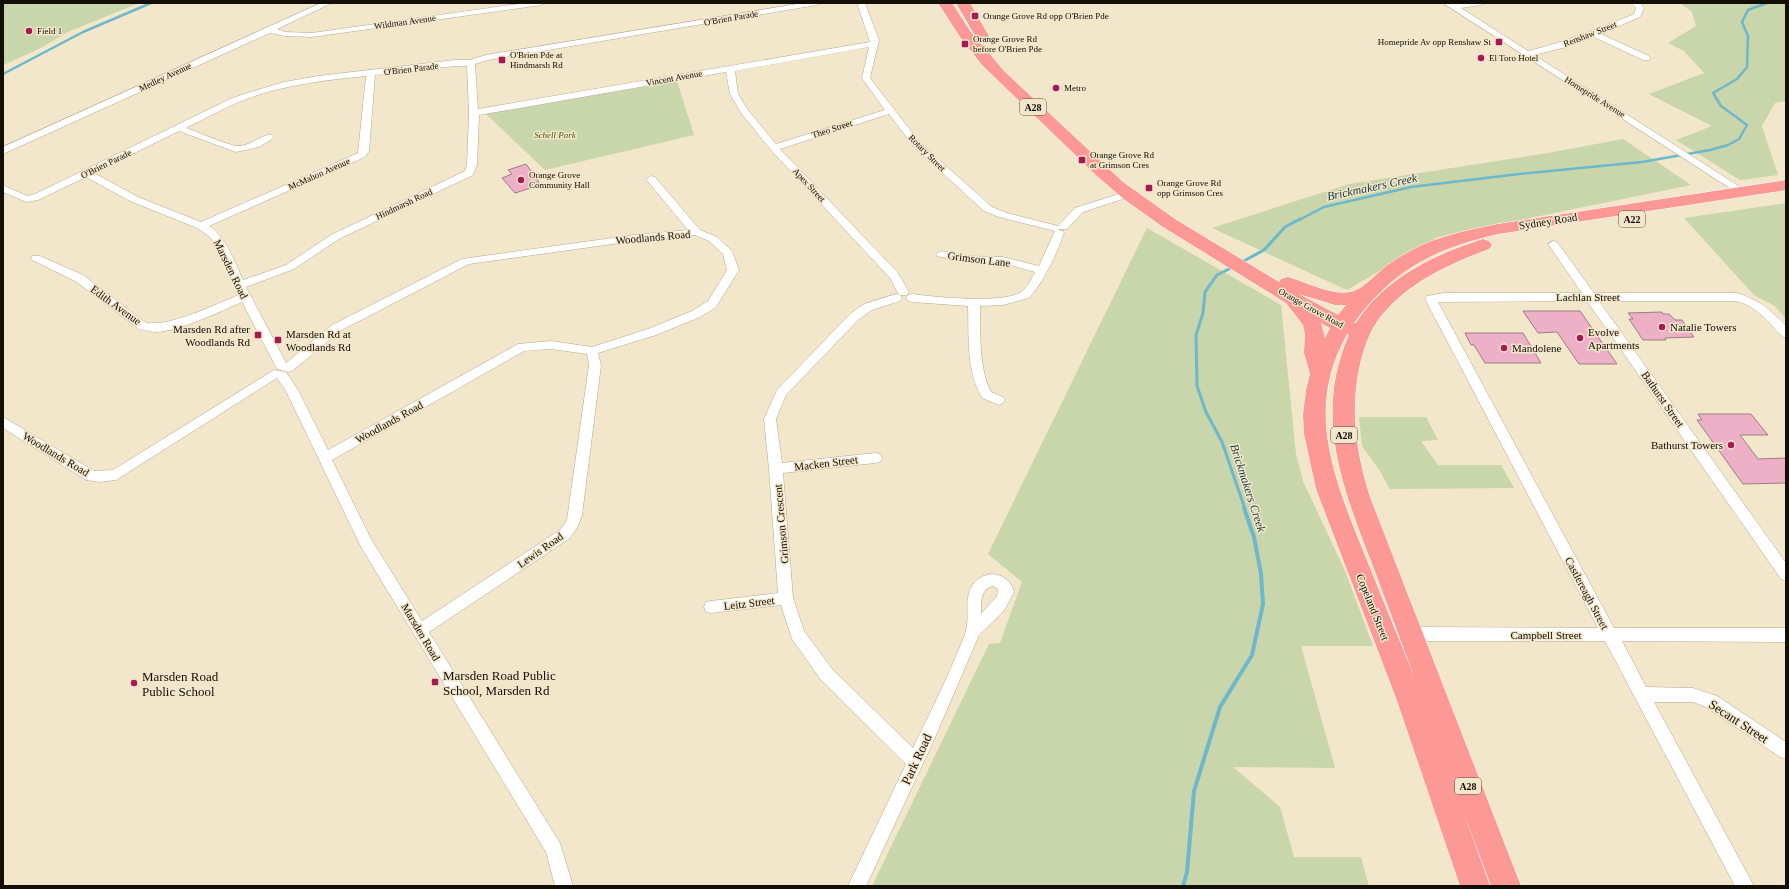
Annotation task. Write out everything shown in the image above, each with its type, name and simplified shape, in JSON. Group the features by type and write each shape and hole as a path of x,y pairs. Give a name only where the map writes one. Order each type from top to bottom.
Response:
{"highway":[{"name":"Orange Grove Road","path":"945,3 962,32 979,54 1081,153 1128,194 1169,223 1248,268 1288,295 1350,325"},
{"name":"Orange Grove Road","path":"963,3 1000,63 1037,99 1158,206 1228,256"},
{"name":"Sydney Road","path":"1350,325 1388,298 1404,284 1428,268 1474,248 1509,239 1749,196 1786,185"},
{"name":"Sydney Road","path":"1350,325 1365,294 1378,281 1418,254 1441,244 1470,235 1498,229 1749,196 1786,196"},
{"name":"Orange Grove Road","path":"1248,268 1272,277 1350,325"},
{"path":"1272,277 1335,299 1351,299 1365,294"},
{"name":"A28","path":"1288,295 1312,324 1315,334 1314,353 1319,373"},
{"name":"Copeland Street","path":"1350,325 1335,334 1319,373 1315,394 1314,416 1320,464 1327,489 1346,542 1381,624 1475,886"},
{"name":"A28","path":"1350,325 1343,403 1344,441 1352,478 1506,886"}],"street":[{"name":"Medley Avenue","path":"3,152 328,3"},
{"name":"Wildman Avenue","path":"269,30 285,34 312,35 542,3"},
{"name":"O'Brien Parade","path":"3,188 26,199 38,197 238,99 272,87 321,78 371,74 455,63 471,63 486,58 817,3"},
{"name":"Rotary Street","path":"861,3 874,40 866,78 917,145 988,209 1003,215 1059,229"},
{"path":"1450,5 1481,3"},
{"name":"Renshaw Street","path":"1526,54 1562,45 1594,34 1637,15 1640,8 1635,3"},
{"name":"Homepride Avenue","path":"1450,5 1749,196"},
{"path":"1594,34 1646,58"},
{"name":"Vincent Avenue","path":"474,113 874,44"},
{"name":"Hindmarsh Road","path":"240,285 290,267 335,237 469,173 472,164 474,113 471,63"},
{"name":"Apex Street","path":"730,68 734,94 744,111 774,148 886,266 898,280 904,296"},
{"name":"McMahon Avenue","path":"201,226 362,155 364,151 371,74"},
{"name":"Theo Street","path":"774,148 890,111"},
{"path":"178,128 236,149 256,145 269,137"},
{"name":"Marsden Road","path":"86,173 134,199 201,226 216,237 366,544 554,849 564,886"},
{"path":"651,179 696,232"},
{"name":"Grimson Crescent","path":"915,761 868,717 827,674 797,634 786,598 776,469 770,419 781,393 859,313 876,303 904,296 974,301 1003,301 1021,297 1032,287 1054,247 1059,229 1079,210 1128,194"},
{"name":"Woodlands Road","path":"3,422 91,476 100,478 116,475 281,371 336,328 466,261 627,239 696,232 713,239 728,253 733,270 712,304 696,314 652,332 592,351 551,345 522,347 325,458"},
{"name":"Bathurst Street","path":"1553,244 1786,575"},
{"name":"Grimson Lane","path":"941,254 964,259 1003,260 1040,270"},
{"name":"Edith Avenue","path":"36,258 79,278 143,326 157,328 178,324 245,297"},
{"name":"Lachlan Street","path":"1431,299 1444,297 1591,298 1728,296 1744,298 1761,306 1786,334"},
{"name":"Castlereagh Street","path":"1431,299 1745,886"},
{"path":"974,301 976,365 980,382 986,395 999,400"},
{"name":"Lewis Road","path":"420,630 542,551 565,534 570,527 575,515 594,365 592,351"},
{"name":"Macken Street","path":"776,469 875,458"},
{"name":"Leitz Street","path":"712,607 786,598"},
{"name":"Campbell Street","path":"1381,624 1397,631 1411,634 1786,635"},
{"name":"Park Road","path":"857,886 947,695 973,631"},
{"name":"Secant Street","path":"1642,694 1700,696 1711,701 1786,751"}],"green space":[{"path":"3,3 139,3 68,32 39,49 3,65"},
{"path":"1680,3 1786,3 1786,101 1775,103 1762,126 1778,175 1740,180 1676,140 1712,126 1649,94 1704,73 1684,51 1668,43 1696,26 1692,12"},
{"name":"Schell Park","path":"677,81 694,135 545,170 486,114"},
{"path":"1623,139 1691,185 1438,237 1347,290 1212,228 1349,184 1548,153"},
{"path":"1786,203 1786,319 1775,306 1754,295 1684,218"},
{"path":"1147,228 1281,305 1296,454 1303,481 1345,571 1373,646 1301,646 1335,768 1233,767 1280,807 1294,857 1361,857 1369,886 872,886 989,644 1000,643 1022,582 988,554"},
{"path":"1359,417 1426,417 1438,440 1421,441 1438,465 1501,465 1514,488 1390,489 1380,471 1362,446"}],"building":[{"name":"Orange Grove Community Hall","path":"526,164 539,182 532,184 534,187 515,193 502,178 512,174 508,170"},
{"name":"Evolve Apartments","path":"1523,311 1580,311 1617,364 1579,364 1557,332 1538,333"},
{"name":"Natalie Towers","path":"1662,312 1663,314 1669,314 1675,320 1682,320 1694,337 1665,338 1666,340 1643,340 1629,319 1633,319 1628,313"},
{"name":"Mandolene","path":"1465,333 1523,333 1541,363 1485,363 1474,345 1471,345"},
{"name":"Bathurst Towers","path":"1698,414 1751,414 1768,435 1740,435 1758,459 1786,458 1786,483 1743,484 1697,420 1702,420"}],"waterway":[{"path":"3,74 83,32 151,3"},
{"name":"Brickmakers Creek","path":"1299,220 1324,207 1411,187 1519,174 1642,162 1710,150 1728,145 1739,139 1747,125 1721,106 1713,93 1737,79 1747,67 1748,36 1742,22 1748,10 1767,3"},
{"name":"Brickmakers Creek","path":"1240,263 1264,250 1285,227 1300,219"},
{"name":"Brickmakers Creek","path":"1233,267 1217,275 1205,292 1203,313 1196,335 1197,386 1206,412 1222,442 1245,509"},
{"name":"Brickmakers Creek","path":"1183,886 1187,872 1194,791 1220,707 1252,655 1263,604 1261,574 1254,537 1244,508"}],"place":[{"name":"Orange Grove Rd opp O'Brien Pde","path":"975,16"},
{"name":"Field 1","path":"29,31"},
{"name":"Homepride Av opp Renshaw St","path":"1499,42"},
{"name":"Orange Grove Rd before O'Brien Pde","path":"965,44"},
{"name":"El Toro Hotel","path":"1481,58"},
{"name":"O'Brien Pde at Hindmarsh Rd","path":"502,60"},
{"name":"Metro","path":"1056,88"},
{"name":"Orange Grove Rd at Grimson Cres","path":"1082,160"},
{"name":"Orange Grove Community Hall","path":"521,180"},
{"name":"Orange Grove Rd opp Grimson Cres","path":"1149,188"},
{"name":"Natalie Towers","path":"1662,327"},
{"name":"Marsden Rd after Woodlands Rd","path":"258,335"},
{"name":"Evolve Apartments","path":"1580,338"},
{"name":"Marsden Rd at Woodlands Rd","path":"278,340"},
{"name":"Mandolene","path":"1504,348"},
{"name":"Bathurst Towers","path":"1731,445"},
{"name":"Marsden Road Public School, Marsden Rd","path":"435,682"},
{"name":"Marsden Road Public School","path":"134,683"}]}
